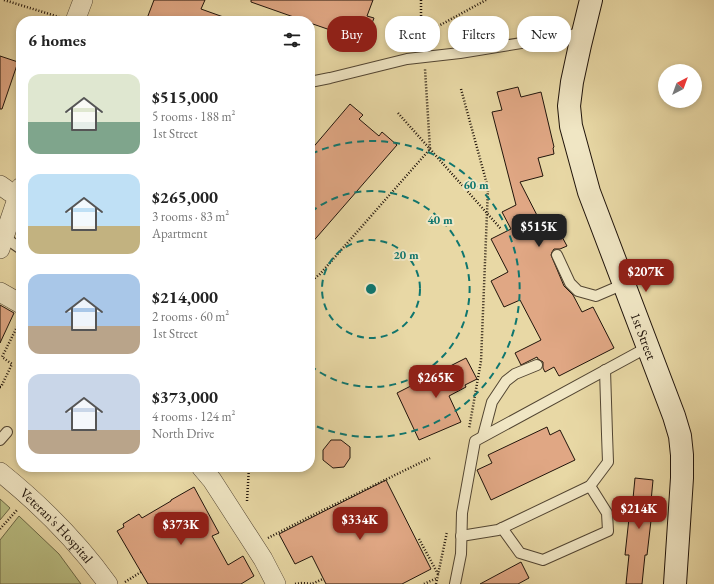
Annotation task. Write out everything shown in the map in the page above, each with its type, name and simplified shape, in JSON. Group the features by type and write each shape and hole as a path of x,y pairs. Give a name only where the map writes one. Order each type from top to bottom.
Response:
{"street":[{"path":"73,16 83,0"},
{"name":"1st Street","path":"591,0 572,82 569,106 571,126 589,192 674,416 680,436 682,478 675,584"},
{"path":"0,185 10,192 16,191"},
{"path":"2,243 16,203"},
{"path":"0,292 16,301"},
{"name":"Veteran's Hospital","path":"0,472 17,485 61,526 94,564 108,584"},
{"path":"205,472 212,480 259,552 276,584"}],"lane":[{"path":"315,81 407,58 460,53 583,33"},
{"path":"2,243 16,247"},
{"path":"557,255 570,283 578,291 596,296 624,284"},
{"path":"455,584 461,554 462,513 475,441 648,347"},
{"path":"483,436 492,402 506,381 515,374 537,365"},
{"path":"461,536 498,530 590,486 608,462 605,370"},
{"path":"502,528 520,553 543,560 608,530 607,513 590,486"}],"path":[{"path":"4,0 57,16"},
{"path":"421,16 422,0"},
{"path":"440,25 486,0"},
{"path":"315,278 325,269 430,149 424,66"},
{"path":"461,89 488,188 481,361 468,432"},
{"path":"398,113 502,229"},
{"path":"0,386 1,387 12,364 2,357 16,330"},
{"path":"266,539 322,510 430,458"},
{"path":"246,505 249,472"},
{"path":"0,529 20,506"},
{"path":"436,584 447,530"},
{"path":"419,539 437,576"},
{"path":"121,584 141,572"},
{"path":"424,584 437,576"},
{"path":"295,584 312,584 323,579"}],"green space":[{"path":"0,499 10,508 0,520"},
{"path":"19,516 59,554 81,584 0,584 0,540"}],"building":[{"path":"154,0 205,0 201,9 221,16 148,16"},
{"path":"251,0 373,0 367,16 327,16 327,29 315,25 315,16 291,16 251,2"},
{"path":"0,56 16,61 16,68 2,109 0,109"},
{"path":"518,87 521,97 541,92 554,147 554,154 538,158 543,176 520,182 543,227 551,223 557,234 560,233 567,246 560,249 554,249 551,255 564,286 573,295 582,312 593,307 614,348 559,376 554,367 545,372 543,362 537,357 521,365 515,353 541,340 520,300 504,307 491,281 508,272 491,239 511,229 502,212 516,205 492,112 502,110 497,92"},
{"path":"350,104 363,115 359,119 379,136 382,132 397,145 315,239 315,145"},
{"path":"0,305 14,313 0,343"},
{"path":"466,358 477,379 449,396 461,422 419,440 397,393"},
{"path":"547,427 550,435 560,430 575,460 491,500 477,470 492,463 488,455"},
{"path":"331,440 341,440 350,447 350,458 344,467 333,468 323,460 323,450"},
{"path":"635,478 653,480 650,512 652,512 642,584 626,584 629,555 625,555"},
{"path":"386,480 431,569 402,584 326,584 312,556 295,564 279,534"},
{"path":"194,487 219,533 212,536 228,565 243,556 254,576 241,584 148,584 117,531 124,527 123,524 139,514 142,518"},
{"path":"521,562 529,578 518,584 480,584"}]}
